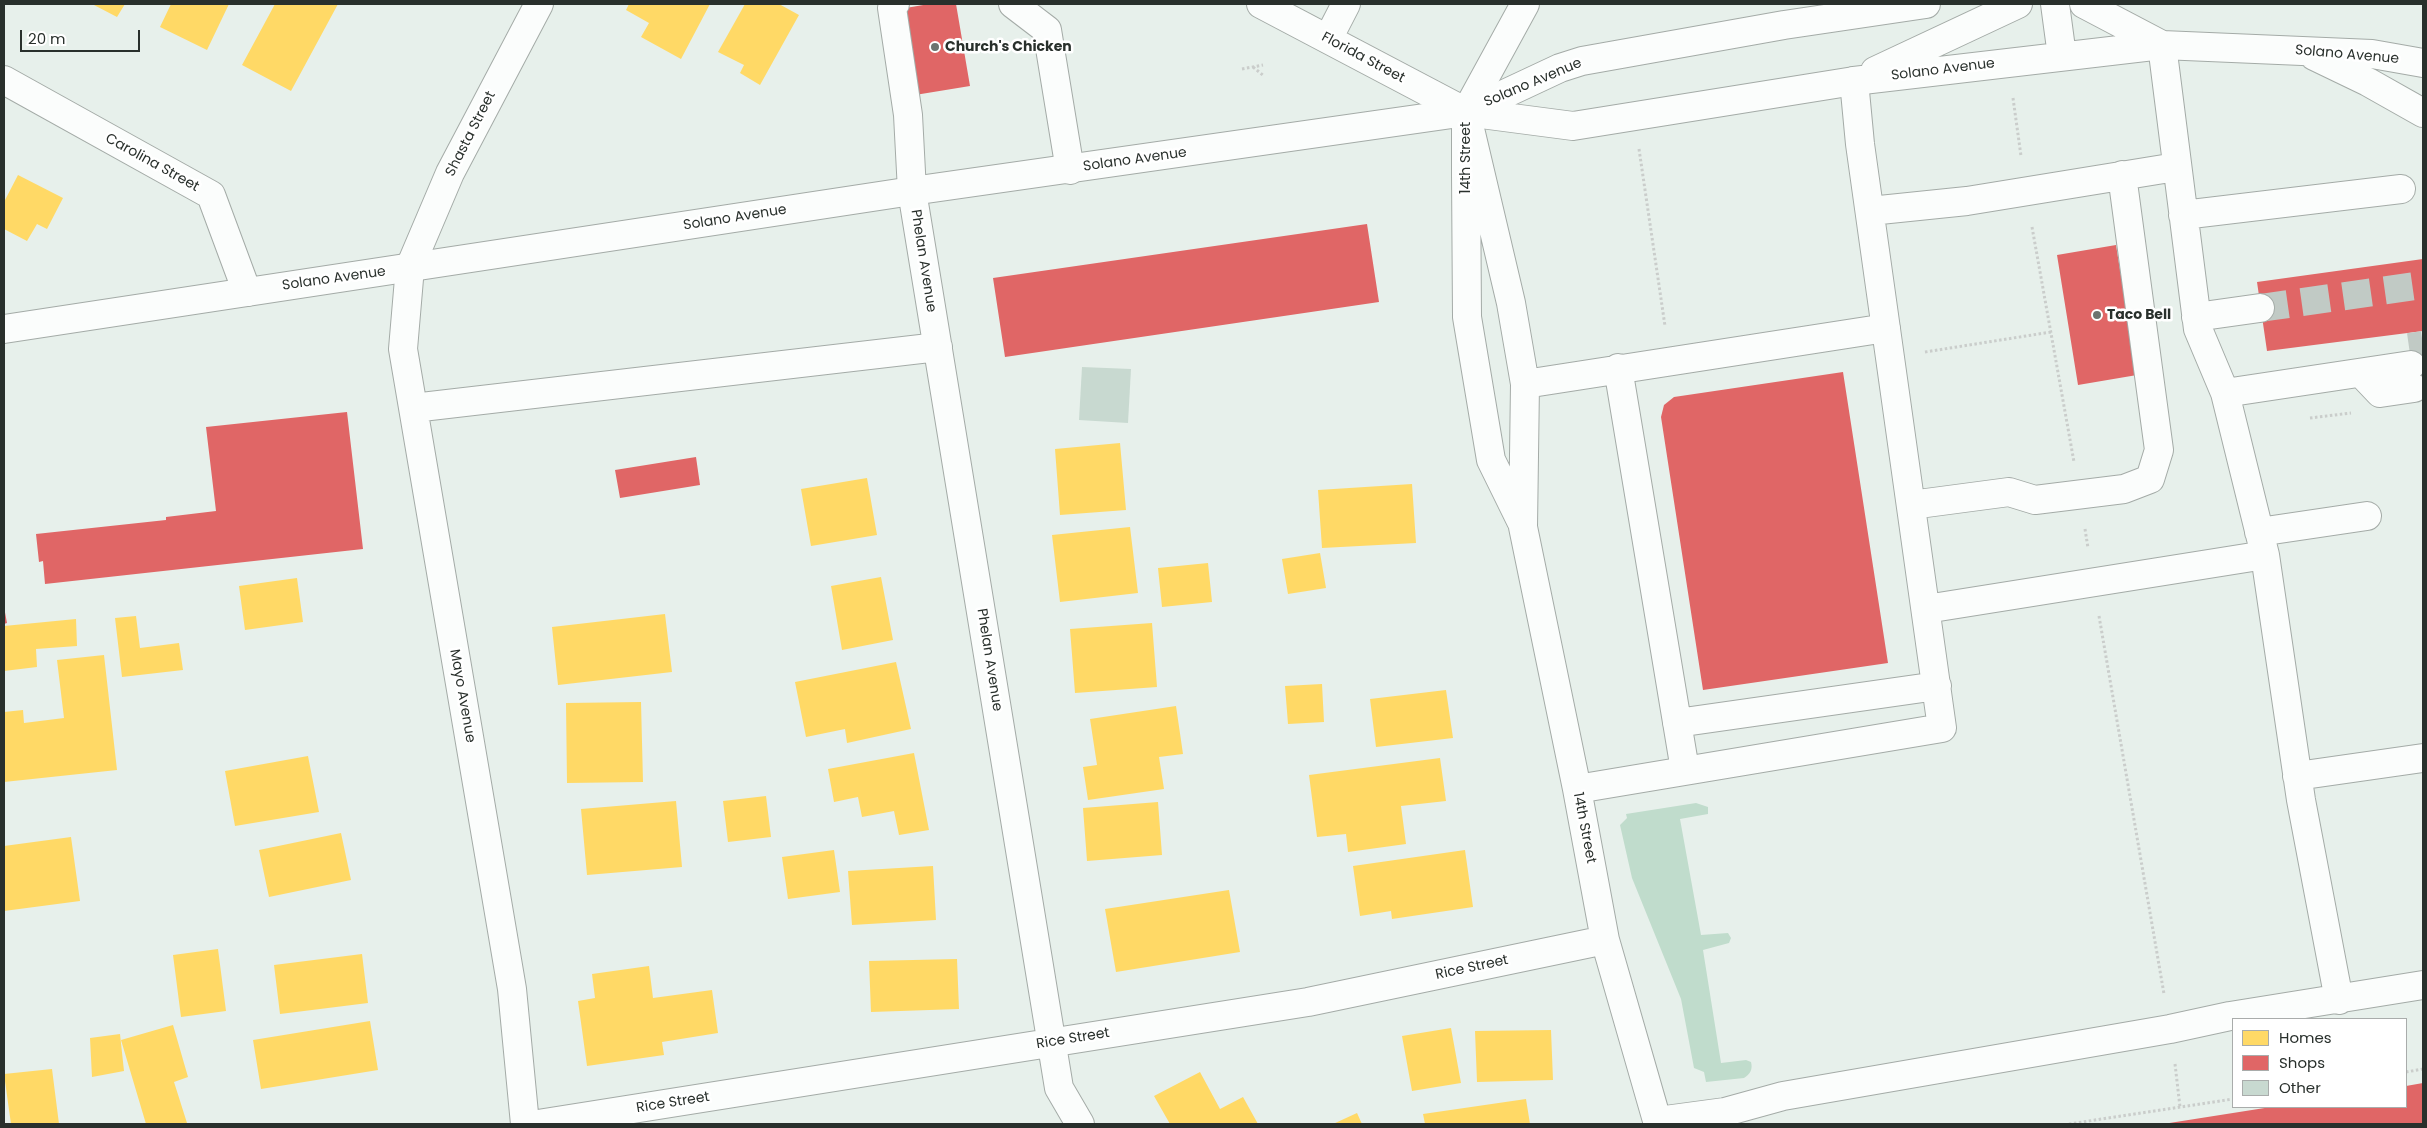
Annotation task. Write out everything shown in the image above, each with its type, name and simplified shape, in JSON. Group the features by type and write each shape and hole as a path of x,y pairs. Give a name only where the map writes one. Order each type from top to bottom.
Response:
{"street":[{"name":"Shasta Street","path":"410,267 450,173 538,4"},
{"name":"Phelan Avenue","path":"895,4 892,8 908,116 912,191 1058,1088 1080,1124"},
{"path":"1013,4 1047,30 1070,170"},
{"name":"Florida Street","path":"1261,4 1466,112"},
{"path":"1328,39 1346,4"},
{"path":"1466,112 1525,4"},
{"name":"Solano Avenue","path":"1466,112 1560,68 1582,61 1784,25 1926,4"},
{"path":"1577,789 1686,770 1731,765 1942,728 1870,211 1854,81 2018,4"},
{"path":"2055,4 2062,56"},
{"path":"2084,4 2162,45 2198,329 2225,393 2262,543 2298,776 2339,1000"},
{"name":"Solano Avenue","path":"4,329 912,191 1070,170 1466,112 1573,126 1854,81 2162,45 2372,54 2423,62"},
{"path":"2304,51 2368,82 2423,113"},
{"name":"Carolina Street","path":"4,80 211,195 247,292"},
{"name":"14th Street","path":"1466,112 1512,303 1525,384 1523,527 1577,789 1605,940 1658,1122"},
{"name":"14th Street","path":"1466,112 1468,317 1491,460 1523,527"},
{"path":"1870,211 1966,201 2176,167"},
{"path":"1911,505 2009,492 2035,500 2124,489 2150,479 2159,450 2122,175"},
{"path":"2183,215 2401,189"},
{"name":"Mayo Avenue","path":"410,267 404,349 512,989 525,1124"},
{"path":"2196,317 2260,308"},
{"path":"1525,384 1618,368 1886,328"},
{"path":"413,408 938,347"},
{"path":"2225,393 2361,373 2374,352 2412,367 2380,393 2361,373"},
{"path":"1618,368 1686,770"},
{"path":"1926,609 2262,543 2367,516"},
{"path":"1677,723 1937,686"},
{"path":"2298,776 2423,758"},
{"name":"Rice Street","path":"538,1124 1308,1002 1605,940"},
{"path":"1658,1122 1725,1112 1783,1096 2170,1029 2230,1016 2423,985"}],"path":[{"path":"1242,69 1263,65"},
{"path":"1252,67 1264,76"},
{"path":"1639,146 1670,361"},
{"path":"1890,358 2050,332"},
{"path":"2407,1072 2423,1069"},
{"path":"2069,1124 2232,1099"}],"green space":[{"path":"1696,803 1708,807 1708,814 1680,819 1701,935 1728,933 1731,938 1729,943 1703,950 1721,1063 1746,1060 1751,1062 1752,1065 1750,1072 1744,1078 1706,1082 1704,1072 1694,1068 1681,999 1632,878 1620,825 1627,818 1626,814"}],"building: Homes":[{"path":"92,4 125,4 117,17"},
{"path":"171,4 229,4 207,50 160,27"},
{"path":"275,4 338,4 291,91 242,65"},
{"path":"629,4 710,4 681,59 641,37 649,23 626,10"},
{"path":"745,4 779,4 799,15 760,85 740,73 744,65 718,52"},
{"path":"18,175 63,198 47,229 37,224 27,241 4,229 4,202"},
{"path":"1120,443 1126,510 1060,515 1055,449"},
{"path":"867,478 877,535 811,546 801,489"},
{"path":"1412,484 1416,543 1322,548 1318,490"},
{"path":"1130,527 1138,593 1060,602 1052,535"},
{"path":"1320,553 1326,588 1288,594 1282,559"},
{"path":"1208,563 1212,602 1162,607 1158,568"},
{"path":"881,577 893,640 842,650 831,586"},
{"path":"297,578 303,622 245,630 239,586"},
{"path":"665,614 672,672 558,685 552,627"},
{"path":"136,616 140,648 179,643 183,670 122,677 115,618"},
{"path":"76,619 77,646 36,649 37,667 4,671 4,626"},
{"path":"1152,623 1157,687 1075,693 1070,629"},
{"path":"104,655 117,770 4,782 4,712 23,710 24,723 64,718 57,660"},
{"path":"896,662 911,729 847,743 845,729 806,737 795,682"},
{"path":"1322,684 1324,722 1288,724 1285,686"},
{"path":"1446,690 1453,738 1376,747 1370,699"},
{"path":"641,702 643,782 567,783 566,703"},
{"path":"1176,706 1183,754 1159,757 1164,789 1088,800 1083,767 1097,765 1090,719"},
{"path":"914,753 929,830 899,835 894,811 862,817 858,797 834,802 828,769"},
{"path":"308,756 319,812 235,826 225,771"},
{"path":"1440,758 1446,801 1401,806 1406,844 1348,852 1346,834 1317,837 1309,775"},
{"path":"766,796 771,837 728,842 723,801"},
{"path":"676,801 682,867 587,875 581,809"},
{"path":"1158,802 1162,855 1087,861 1083,808"},
{"path":"341,833 351,880 269,897 259,850"},
{"path":"71,837 80,901 4,911 4,846"},
{"path":"834,850 840,892 788,899 782,857"},
{"path":"1465,850 1473,907 1392,919 1391,911 1360,916 1353,866"},
{"path":"933,866 936,920 852,925 848,871"},
{"path":"1229,890 1240,952 1116,972 1105,909"},
{"path":"218,949 226,1011 181,1017 173,955"},
{"path":"362,954 368,1003 280,1014 274,965"},
{"path":"957,959 959,1009 871,1012 869,961"},
{"path":"649,966 653,998 712,990 718,1033 662,1042 664,1055 587,1066 578,1001 595,998 592,974"},
{"path":"370,1021 378,1070 261,1089 253,1040"},
{"path":"173,1025 188,1077 174,1082 187,1123 146,1124 121,1040"},
{"path":"1451,1028 1461,1083 1412,1091 1402,1036"},
{"path":"1551,1030 1553,1080 1477,1082 1475,1031"},
{"path":"120,1034 124,1071 92,1077 90,1038"},
{"path":"52,1069 59,1124 11,1124 4,1074"},
{"path":"1200,1072 1220,1109 1243,1097 1258,1124 1170,1124 1154,1096"},
{"path":"1526,1099 1530,1124 1425,1124 1423,1114"},
{"path":"1357,1113 1362,1124 1333,1124"}],"building: Shops":[{"name":"Church's Chicken","path":"929,4 956,4 970,86 915,95 900,9"},
{"path":"1367,224 1379,302 1005,357 993,278"},
{"name":"Taco Bell","path":"2116,245 2137,375 2078,385 2057,255"},
{"path":"2423,259 2423,331 2267,351 2257,282"},
{"path":"1843,372 1888,663 1703,690 1661,417 1664,405 1674,397"},
{"path":"347,412 363,549 45,584 43,561 39,562 36,534 166,520 166,517 216,511 206,427"},
{"path":"696,457 700,485 620,498 615,470"},
{"path":"4,607 7,623 4,624"},
{"path":"2423,1083 2423,1124 2163,1124 2265,1108 2407,1108 2407,1086"}],"building: Other":[{"path":"1082,367 1131,369 1128,423 1079,420"}],"tunnel":[{"path":"2260,308 2423,285"},
{"path":"2409,347 2423,345"}],"place":[{"name":"Church's Chicken","path":"935,47"},
{"name":"Taco Bell","path":"2097,315"}]}
